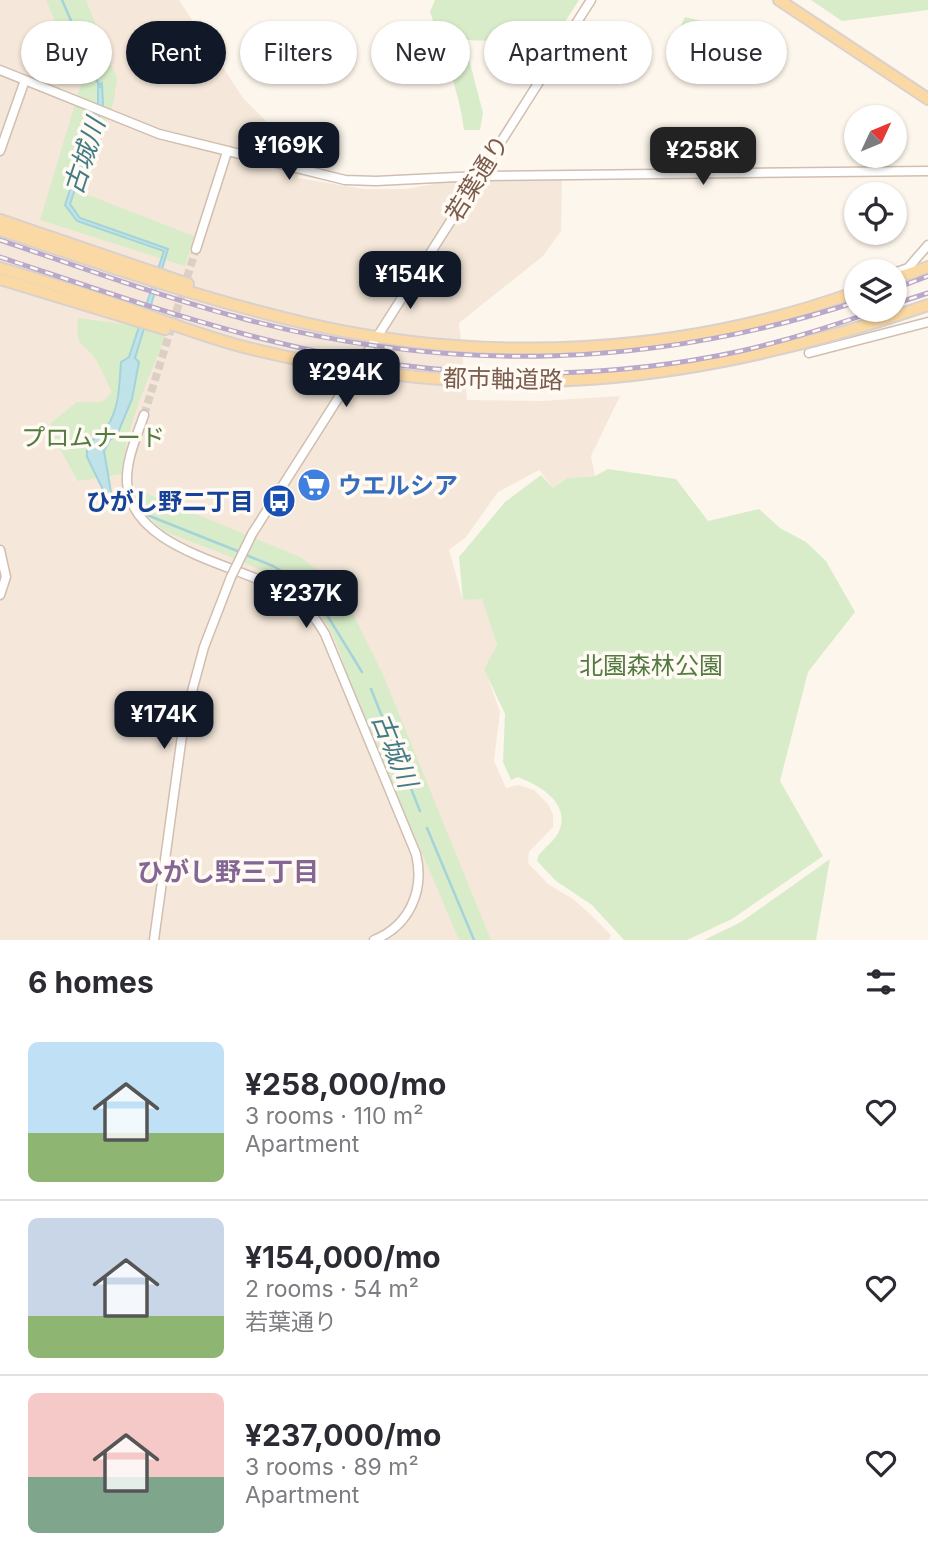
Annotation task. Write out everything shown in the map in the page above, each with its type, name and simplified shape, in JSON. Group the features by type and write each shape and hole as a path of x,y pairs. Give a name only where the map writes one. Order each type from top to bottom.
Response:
{"main road":[{"path":"779,0 928,99"},
{"path":"0,220 166,276 188,285 204,296"},
{"name":"都市軸道路","path":"0,230 204,296 309,324 377,336 486,347 590,347 674,338 725,329 808,308 844,296"},
{"path":"907,274 928,267"},
{"name":"都市軸道路","path":"0,268 250,348 388,374 495,383 646,374 759,355 825,338 928,305"},
{"path":"0,279 168,330 250,348"}],"street":[{"name":"若葉通り","path":"154,940 184,721 204,647 231,577 251,534 591,0"},
{"path":"0,70 21,79"},
{"path":"0,151 23,84"},
{"path":"34,84 159,134 310,173 360,181 478,176 928,171"},
{"path":"196,249 227,152"},
{"path":"907,268 928,245"},
{"path":"809,353 928,322"},
{"path":"144,415 130,456 127,484 137,514 146,525 169,542 288,594 309,610 325,634 419,867 419,883 409,911 393,929 373,940"},
{"path":"0,550 6,577 0,595"}],"shaded area":[{"path":"0,0 179,0 193,21 126,21 126,84 226,84 226,72 243,98 298,153 298,178 364,189 406,189 478,176 562,180 561,231 543,256 459,323 467,400 541,401 620,396 591,456 595,476 567,478 553,488 539,470 498,492 466,537 449,550 463,600 482,598 497,645 485,669 500,712 494,761 506,788 518,785 534,790 548,804 553,815 553,827 529,852 528,863 548,884 573,899 611,935 609,940 0,940"}],"green space":[{"path":"46,0 86,0 94,21 55,21"},
{"path":"435,0 579,0 565,21 484,21 484,41 470,40 470,21 433,21 430,12"},
{"path":"811,0 928,0 928,10 842,21"},
{"path":"685,17 701,21 683,21"},
{"path":"470,63 483,113 480,130 464,130 454,85 470,84"},
{"path":"112,66 117,79 114,100 83,193 194,236 185,266 40,220 81,84 112,84"},
{"name":"プロムナード","path":"78,318 168,330 128,437 122,474 78,481 61,451 48,440 51,423 77,402 102,402 112,392 97,361 80,342"},
{"name":"北園森林公園","path":"608,469 676,479 708,521 759,509 780,528 806,542 826,561 855,612 808,672 780,781 823,856 732,919 687,940 624,940 592,905 556,881 537,861 538,856 560,829 560,810 550,796 534,785 518,777 511,780 503,762 505,714 484,669 497,645 482,599 463,600 459,557 505,502 541,475 553,488 567,478 595,476"},
{"name":"プロムナード","path":"136,489 300,557 333,582 350,608 384,677 491,940 459,940 368,726 334,638 315,607 301,594 265,572 164,531 146,512"},
{"path":"830,859 816,940 704,940 741,922"}],"water":[{"path":"102,84 103,105 70,204 80,218 168,249 135,358 139,362 132,399 117,435 110,440 104,451 112,498 109,502 87,457 88,446 107,427 114,411 121,362 129,357 164,251 77,221 65,205 98,104 98,85"}],"waterway":[{"name":"古城川","path":"62,0 100,87"},
{"name":"古城川","path":"110,499 133,509"},
{"name":"古城川","path":"142,513 240,552"},
{"name":"古城川","path":"246,555 273,566 311,589 362,672"},
{"name":"古城川","path":"371,689 420,811"},
{"name":"古城川","path":"427,828 474,940"}],"tunnel":[{"path":"144,415 196,249"}],"railway":[{"path":"0,240 157,293 252,321 328,338 404,350 555,356 630,351 706,340 781,324 844,306"},
{"path":"0,257 171,313 258,338 346,357 444,370 544,373 643,367 741,351 844,321"},
{"path":"907,284 928,276"},
{"path":"907,300 928,293"}],"place":[{"name":"ウエルシア","path":"314,485"},
{"name":"ひがし野二丁目","path":"279,501"}],"district":[{"name":"ひがし野三丁目","path":"228,871"}]}
